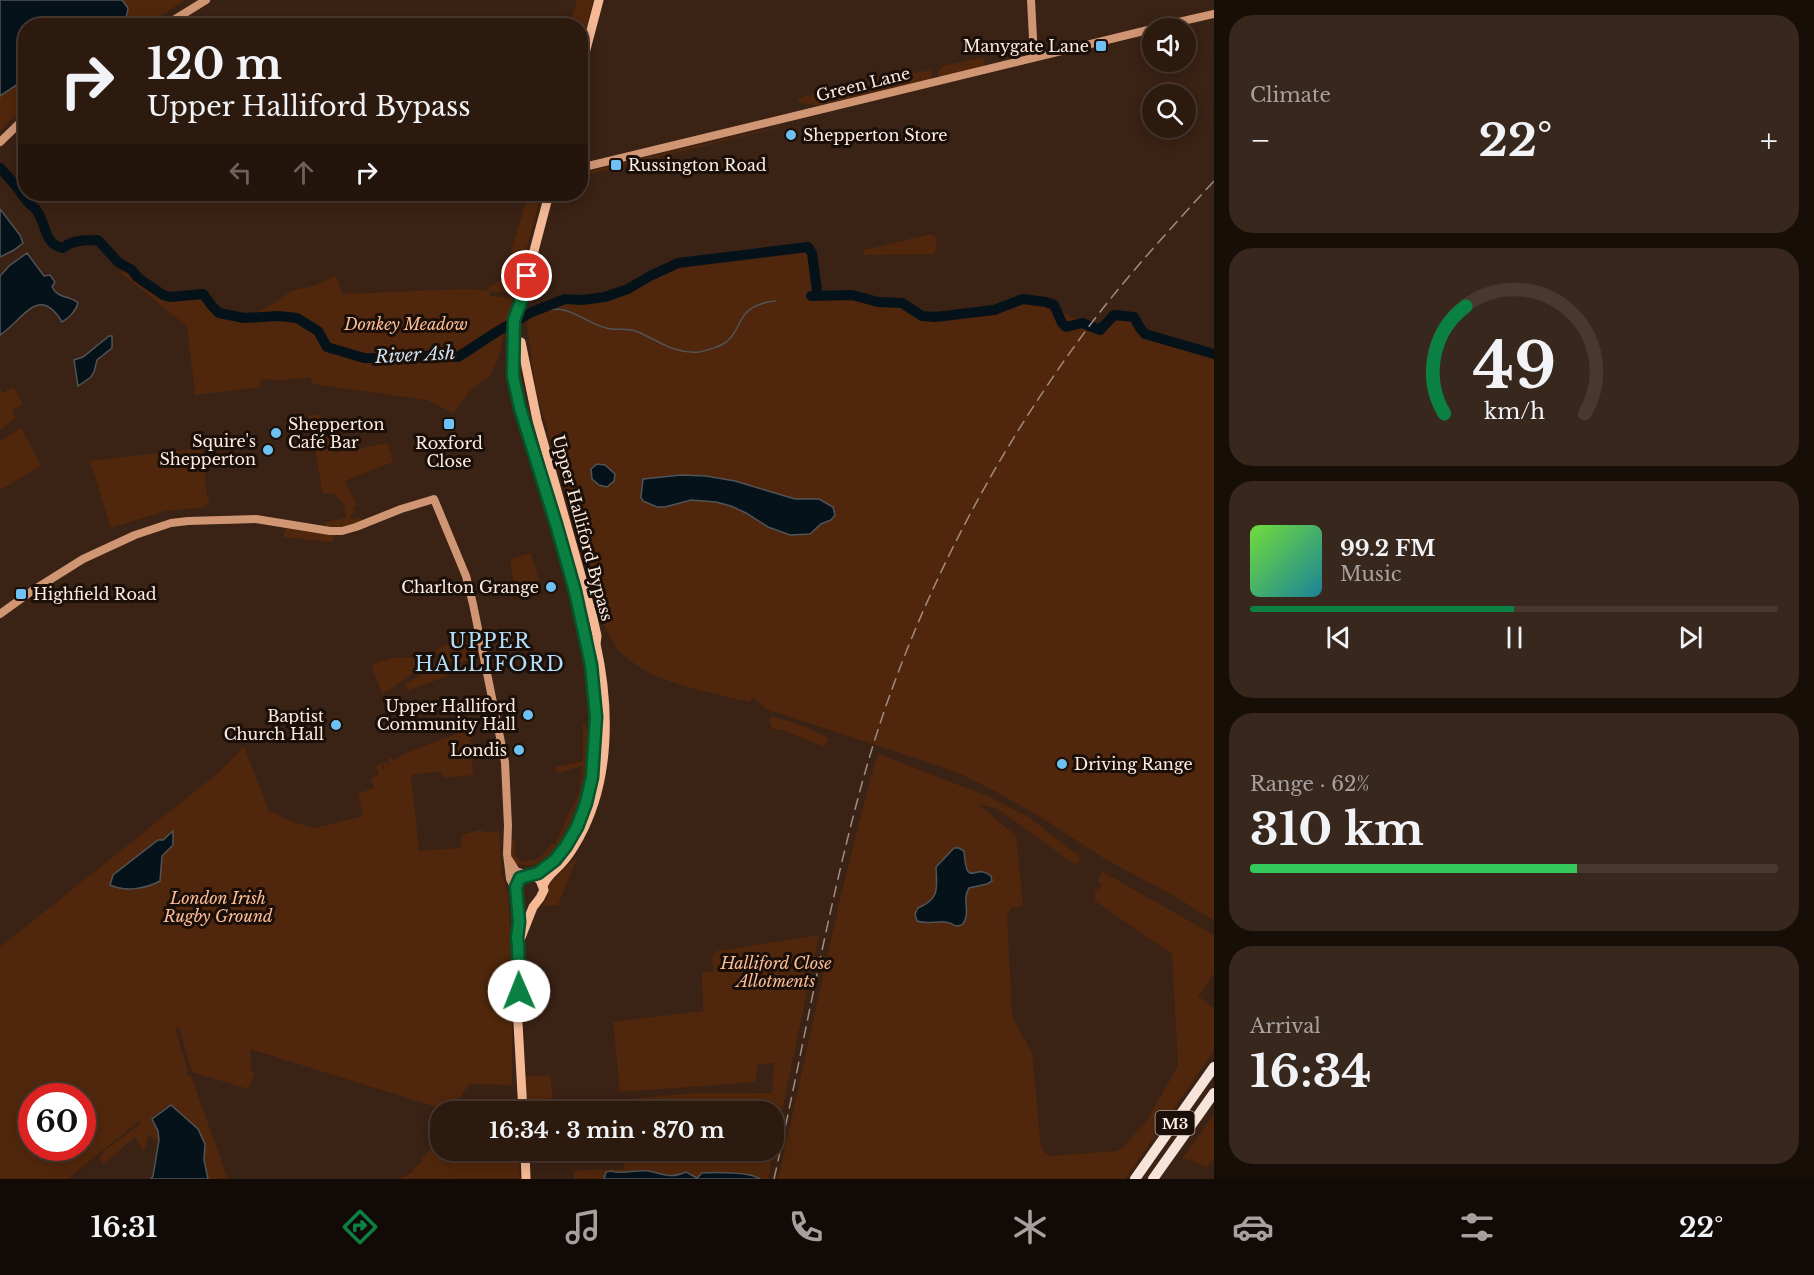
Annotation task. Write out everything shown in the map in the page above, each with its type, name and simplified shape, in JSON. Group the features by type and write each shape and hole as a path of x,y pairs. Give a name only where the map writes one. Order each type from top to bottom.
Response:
{"highway":[{"name":"M3","path":"1135,1179 1214,1067"},
{"name":"M3","path":"1153,1179 1214,1093"}],"main road":[{"path":"588,42 599,0"},
{"path":"513,367 518,364 518,350 521,342 518,319 547,201"},
{"name":"Upper Halliford Bypass","path":"518,319 513,367 520,408 578,601 591,665 596,717 592,777 581,818 566,846 555,860 542,871 530,875"},
{"name":"Upper Halliford Bypass","path":"521,342 537,420 593,618 604,700 603,762 593,805 578,841 567,857 549,875 543,886"},
{"path":"518,945 535,902 543,894 540,880 530,875 520,878 517,882 516,893 519,922 517,938 518,1023 522,1101"},
{"path":"516,893 524,902 535,902"},
{"path":"525,1161 526,1179"}],"street":[{"path":"177,18 206,0"},
{"path":"1031,0 1034,57"},
{"name":"Green Lane","path":"1196,18 1214,14"},
{"name":"Green Lane","path":"588,166 1142,31"},
{"path":"0,142 18,125"},
{"path":"0,614 32,591 91,555 135,535 171,523 188,520 256,519 342,531 434,499 469,586 498,724 506,775 507,854 510,879 516,893"},
{"path":"507,854 516,871 530,875"}],"green space":[{"path":"0,0 185,0 158,18 18,18 18,113 0,131"},
{"path":"577,0 593,0 588,20 588,18 572,18"},
{"path":"983,58 985,62 983,67 939,76 938,72 943,66"},
{"path":"930,70 932,76 930,79 821,105 798,102 805,96 838,88"},
{"path":"780,126 588,174 588,171"},
{"name":"Donkey Meadow","path":"526,201 539,201 515,293 491,291 489,296 513,298 507,325 460,351 447,355 432,353 409,357 365,355 328,345 319,330 298,316 296,320 318,333 325,348 354,355 364,360 377,361 410,361 432,357 459,358 504,333 499,357 490,376 471,390 453,413 427,400 313,384 310,377 277,381 260,380 260,387 195,395 187,326 121,273 126,266 152,288 169,297 203,294 219,313 244,318 269,306 291,291 313,286 336,276 342,294 465,289 489,291 488,288 503,279"},
{"path":"931,234 936,237 934,254 864,255 864,250"},
{"path":"804,246 810,249 817,296 852,295 878,302 902,303 921,319 945,318 950,315 994,310 1023,299 1033,298 1100,329 1114,315 1134,317 1145,334 1214,354 1214,921 1176,897 1105,859 1039,816 963,775 766,709 753,697 750,702 667,680 637,665 623,655 614,644 603,623 536,390 527,325 529,315 565,299 582,300 605,297 628,289 678,263"},
{"path":"14,387 23,404 12,410 16,418 0,430 0,388 2,393"},
{"path":"319,414 335,453 388,443 393,462 345,482 357,504 353,508 355,512 350,516 352,519 360,517 363,522 336,529 324,527 326,522 346,518 344,504 334,493 324,494 322,490 309,416"},
{"path":"21,428 41,466 0,490 0,441"},
{"path":"201,448 210,503 205,503 206,507 165,511 111,528 90,461"},
{"path":"286,527 334,535 332,542 283,537"},
{"path":"531,553 539,580 516,586 513,581 510,559"},
{"path":"473,633 478,655 474,659 462,662 449,661 438,655 435,650"},
{"path":"427,657 430,660 391,689 382,693 371,665 392,658"},
{"path":"441,662 447,663 447,676 408,691 405,685"},
{"path":"772,717 810,728 829,739 824,747 784,730 773,729 769,721"},
{"path":"583,724 590,729 584,786 576,813 560,847 546,861 534,865 515,864 510,856 510,841 515,840 515,855 521,861 539,857 551,844 555,844 580,789 582,766 559,773 554,767 583,761"},
{"name":"London Irish Rugby Ground","path":"470,729 473,775 443,778 441,771 411,775 419,851 461,848 462,835 479,830 499,831 502,873 508,894 510,924 512,1085 469,1084 458,1101 430,1101 430,1105 250,1049 251,1071 255,1073 248,1089 192,1072 179,1027 175,1028 187,1068 187,1076 189,1075 192,1079 228,1179 208,1179 204,1160 205,1144 198,1130 170,1106 165,1107 151,1119 155,1123 159,1140 154,1140 149,1134 143,1150 135,1137 103,1163 99,1157 104,1151 140,1124 140,1121 164,1101 96,1156 96,1083 18,1083 18,1161 89,1161 67,1179 0,1179 0,947 218,773 244,747 269,811 293,822 314,828 363,816 358,794 374,788 371,779 379,774 376,766 381,764 385,770 383,763 387,762 390,765 388,759 401,757 400,755"},
{"path":"879,754 987,796 1030,818 1080,857 1079,862 1074,864 998,809 978,804 1016,836 1023,905 1011,908 1007,916 1012,1017 1032,1052 1041,1147 1051,1156 1117,1151 1144,1125 1178,1066 1172,954 1095,900 1095,891 1102,885 1098,880 1103,872 1214,935 1214,974 1198,996 1214,1008 1214,1051 1125,1179 778,1179 782,1161 784,1161 784,1152 841,895 874,765","holes":["964,851 965,867 971,872 983,871 987,884 969,887 965,896 967,915 956,926 944,922 923,923 918,908 930,900 936,892 936,867"]},
{"path":"574,859 578,860 558,905 542,906 547,899 549,885"},
{"name":"Halliford Close Allotments","path":"819,935 784,1101 621,1101 696,1093 772,1093 774,1063 758,1064 755,1082 620,1092 613,1022 703,1011 702,973 713,972 712,957 717,951"},
{"path":"550,1075 553,1098 549,1098 549,1101 524,1101 523,1077"},
{"path":"1214,1114 1214,1159 1206,1167 1191,1160 1182,1159"},
{"path":"430,1150 430,1161 509,1161 519,1164 520,1179 400,1179 414,1171 413,1168 422,1162 421,1159"},
{"path":"624,1161 772,1161 768,1179 760,1179 756,1175 716,1172 697,1178 680,1175 667,1177 648,1171 606,1172 604,1179 574,1179 574,1171 624,1169"}],"shaded area":[{"path":"0,0 122,0 128,8 125,18 18,18 18,84 0,96"},
{"path":"0,209 20,235 23,243 0,257"},
{"path":"27,253 44,276 50,275 55,282 52,287 58,294 78,303 72,314 62,322 46,305 38,305 31,308 0,335 0,276"},
{"path":"112,336 112,348 97,360 91,377 78,386 74,360 83,357"},
{"path":"597,464 605,465 615,474 614,481 607,487 599,485 592,479 591,469"},
{"path":"681,475 735,481 795,499 819,499 833,507 835,515 810,534 790,535 768,527 731,506 716,502 691,500 657,507 643,501 641,497 643,479"},
{"path":"173,831 173,845 162,856 160,881 135,889 110,885 113,875"},
{"path":"954,848 964,851 969,873 985,873 991,876 992,881 969,888 966,897 966,916 962,925 917,921 915,914 918,908 930,901 936,892 936,867"},
{"path":"171,1105 198,1129 205,1144 204,1160 208,1179 151,1179 159,1140 158,1131 152,1119"},
{"path":"649,1171 671,1176 686,1172 697,1178 702,1173 733,1173 760,1179 604,1179 606,1172"}],"waterway":[{"name":"River Ash","path":"0,168 18,189"},
{"name":"River Ash","path":"27,201 40,216 52,243 57,246 63,248 75,242 98,240 118,262 132,270 137,277 163,295 170,297 203,294 219,313 244,318 278,316 297,318 318,331 327,347 364,358 412,359 431,355 458,357 532,312 565,299 582,300 605,297 628,289 678,263 808,247 812,253 816,296"},
{"name":"River Ash","path":"811,296 852,295 878,302 902,303 922,316 935,317 994,310 1023,299 1046,302 1054,305 1066,327 1082,323 1100,330 1114,315 1134,317 1145,334 1214,354"},
{"path":"532,312 564,310 605,328 635,331 674,349 699,352 725,343 753,307 775,301"}],"railway":[{"path":"774,1179 827,927 864,776 882,716 928,600 985,487 1051,380 1117,291 1214,181"}],"place":[{"name":"Manygate Lane","path":"1101,46"},
{"name":"Shepperton Store","path":"791,135"},
{"name":"Russington Road","path":"616,165"},
{"name":"Roxford Close","path":"449,424"},
{"name":"Shepperton Café Bar","path":"276,433"},
{"name":"Squire's Shepperton","path":"268,450"},
{"name":"Charlton Grange","path":"551,587"},
{"name":"Highfield Road","path":"21,594"},
{"name":"Upper Halliford Community Hall","path":"528,715"},
{"name":"Baptist Church Hall","path":"336,725"},
{"name":"Londis","path":"519,750"},
{"name":"Driving Range","path":"1062,764"}],"district":[{"name":"UPPER HALLIFORD","path":"490,652"}],"route":[{"path":"519,991 517,882 520,878 538,873 550,865 566,846 577,827 592,777 596,717 591,665 575,591 520,408 513,376 514,320 527,276"}]}
